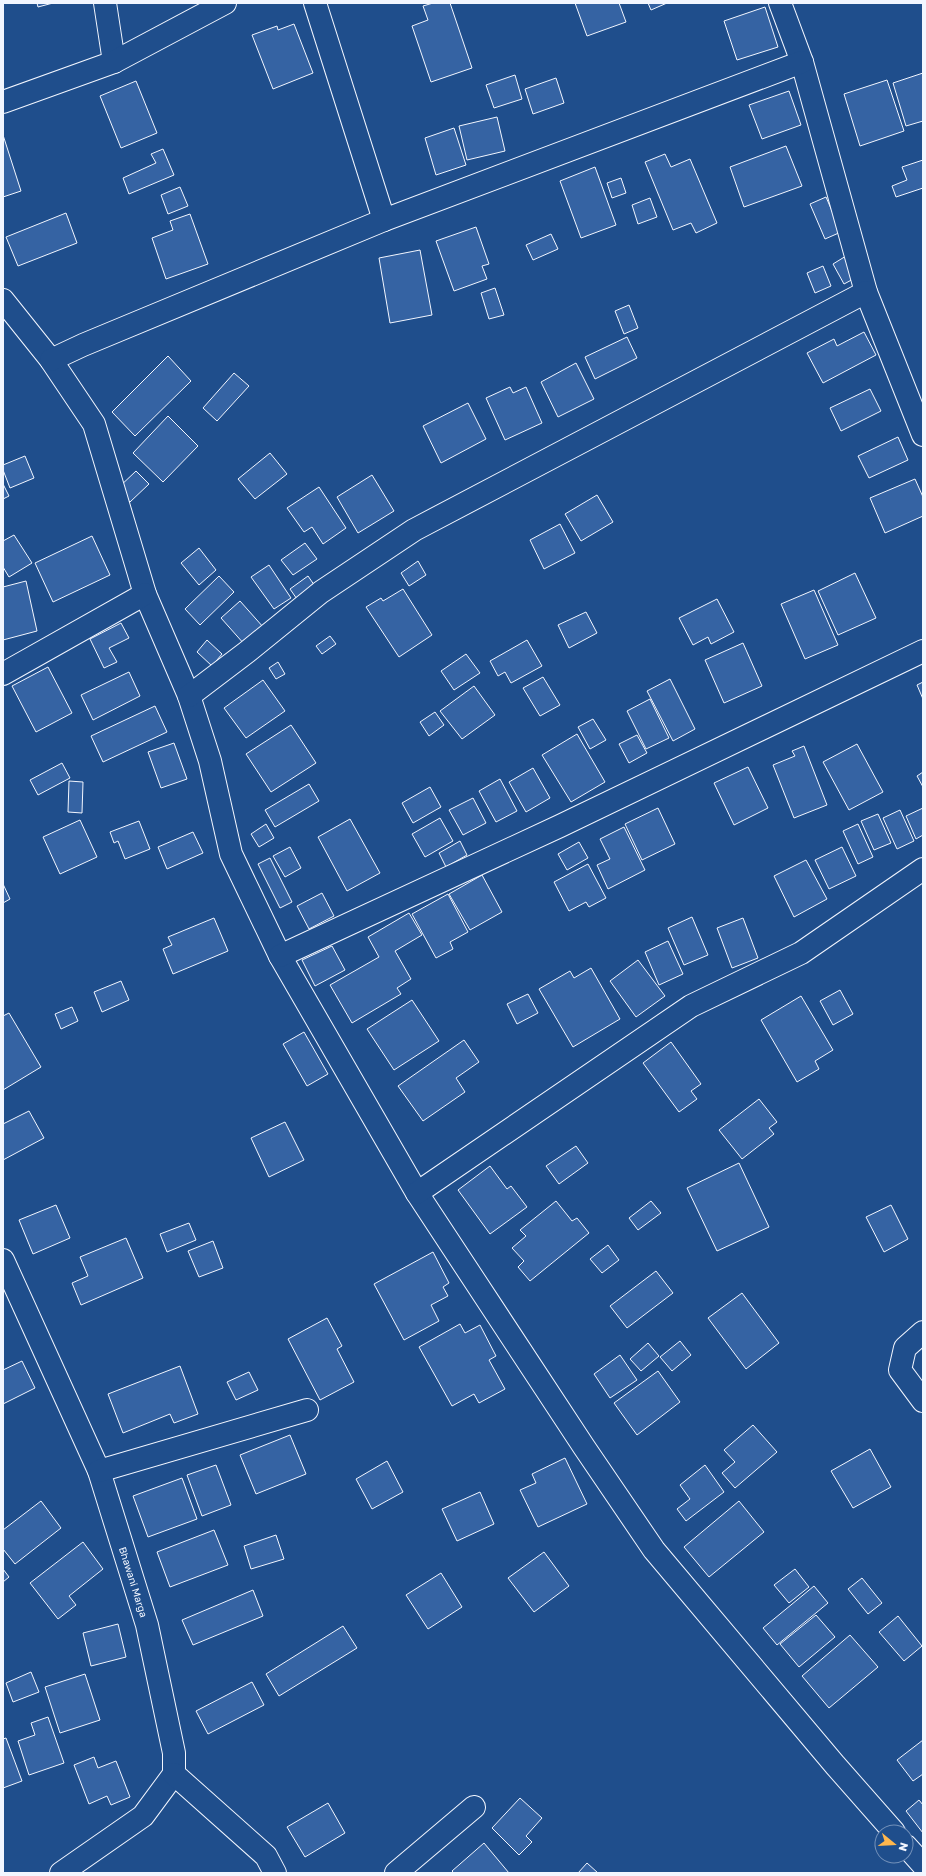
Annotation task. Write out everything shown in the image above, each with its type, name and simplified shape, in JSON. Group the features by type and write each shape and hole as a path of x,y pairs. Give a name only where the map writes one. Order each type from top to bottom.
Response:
{"street":[{"path":"105,3 114,62"},
{"path":"3,102 114,62 225,3"},
{"path":"315,3 384,220"},
{"path":"780,3 802,62 866,292 923,434"},
{"path":"50,360 384,220 802,62"},
{"path":"189,696 247,652 321,592 414,530 866,292"},
{"path":"3,300 50,360 94,424 146,594 189,696 210,761 231,854 280,956 417,1193 584,1447 654,1550 835,1765 887,1824"},
{"path":"3,674 146,594"},
{"path":"280,956 560,826 923,651"},
{"path":"417,1193 691,1006 801,953 923,869"},
{"name":"Bhawani Marga","path":"3,1260 99,1471 147,1625 174,1753 174,1774"},
{"path":"923,1332 905,1348 900,1370 923,1401"},
{"path":"99,1471 307,1410"},
{"path":"61,1873 143,1816 174,1774 266,1856 275,1873"},
{"path":"396,1873 474,1807"},
{"path":"914,1855 923,1865"}],"building":[{"path":"37,3 53,3 38,7"},
{"path":"433,3 450,3 472,68 431,82 412,26 428,20 423,6"},
{"path":"575,3 619,3 626,22 587,36"},
{"path":"648,3 667,3 651,10"},
{"path":"765,7 778,47 737,60 724,21"},
{"path":"294,24 313,73 273,89 252,35 277,26 278,30"},
{"path":"923,73 923,121 906,126 893,83"},
{"path":"515,75 522,99 494,108 486,85"},
{"path":"556,78 564,103 533,114 525,89"},
{"path":"887,80 904,131 860,146 844,94"},
{"path":"136,81 157,133 121,148 100,96"},
{"path":"789,91 801,125 762,139 749,105"},
{"path":"497,117 505,151 467,160 459,126"},
{"path":"454,128 466,165 436,175 425,138"},
{"path":"3,135 21,191 3,197"},
{"path":"786,146 802,186 744,207 730,167"},
{"path":"163,149 174,175 129,194 123,178 156,163 151,154"},
{"path":"665,154 671,167 690,159 717,223 696,233 691,223 673,230 645,162"},
{"path":"923,160 923,188 896,197 892,186 907,180 902,167"},
{"path":"595,167 616,225 581,238 560,181"},
{"path":"621,178 626,193 612,198 607,183"},
{"path":"180,187 188,206 168,214 161,195"},
{"path":"826,197 841,232 825,239 810,204"},
{"path":"650,198 657,217 638,224 632,205"},
{"path":"66,213 77,243 18,266 6,237"},
{"path":"190,214 208,264 166,279 152,238 173,230 170,221"},
{"path":"476,227 489,264 482,266 487,279 454,291 436,241"},
{"path":"551,234 558,249 533,260 526,245"},
{"path":"420,250 432,315 390,323 379,258"},
{"path":"846,256 857,277 844,284 833,264"},
{"path":"823,266 831,286 815,293 807,273"},
{"path":"495,288 504,315 489,319 481,293"},
{"path":"629,305 638,328 624,334 615,311"},
{"path":"864,332 876,355 823,383 807,353 834,339 837,346"},
{"path":"627,337 637,358 595,379 585,357"},
{"path":"168,356 191,381 135,436 112,412"},
{"path":"576,363 594,399 558,417 541,382"},
{"path":"234,373 249,386 217,421 203,408"},
{"path":"510,387 513,393 526,387 542,423 505,440 486,398"},
{"path":"870,389 881,411 841,431 830,408"},
{"path":"468,403 486,439 441,463 423,426"},
{"path":"168,416 198,446 163,482 133,453"},
{"path":"898,437 908,460 869,478 858,456"},
{"path":"270,453 287,474 255,499 238,479"},
{"path":"25,456 34,478 10,488 3,470 3,465"},
{"path":"136,471 149,484 130,502 117,489"},
{"path":"372,475 394,511 358,533 337,497"},
{"path":"915,479 923,497 923,516 885,533 870,498"},
{"path":"3,484 9,496 3,499"},
{"path":"319,487 346,528 323,544 312,527 304,532 287,508"},
{"path":"597,495 613,522 581,541 565,514"},
{"path":"560,524 575,553 544,569 530,540"},
{"path":"14,535 32,563 9,577 3,567 3,541"},
{"path":"92,536 110,575 53,602 35,563"},
{"path":"305,543 317,559 293,575 281,560"},
{"path":"199,548 216,570 199,585 181,563"},
{"path":"418,561 426,575 409,586 401,573"},
{"path":"269,565 291,598 274,609 251,577"},
{"path":"855,573 876,618 838,635 818,591"},
{"path":"219,576 234,592 200,625 185,609"},
{"path":"308,576 317,589 299,602 290,589"},
{"path":"26,581 37,631 3,640 3,587"},
{"path":"403,589 432,635 399,657 366,607 381,598 383,601"},
{"path":"814,590 838,645 805,659 781,604"},
{"path":"717,599 734,632 711,644 708,637 693,645 679,618"},
{"path":"240,601 264,628 245,645 221,618"},
{"path":"586,612 597,633 569,648 558,625"},
{"path":"121,623 129,638 109,648 117,662 104,668 90,639"},
{"path":"330,636 336,644 322,654 316,646"},
{"path":"207,640 222,654 212,666 197,652"},
{"path":"527,640 542,666 511,683 505,672 498,676 490,661"},
{"path":"743,643 762,686 724,703 705,660"},
{"path":"466,654 480,673 454,690 441,671"},
{"path":"278,662 285,674 276,679 269,668"},
{"path":"48,667 72,713 36,732 12,686"},
{"path":"129,672 140,696 93,720 81,695"},
{"path":"543,677 560,705 540,716 523,688"},
{"path":"670,679 695,729 673,741 647,691"},
{"path":"263,680 285,711 246,738 224,708"},
{"path":"923,682 923,699 917,685"},
{"path":"474,686 495,715 462,739 440,711"},
{"path":"650,699 669,738 646,749 627,711"},
{"path":"155,706 167,732 103,762 91,736"},
{"path":"435,712 444,725 429,736 420,722"},
{"path":"593,719 606,740 590,749 578,727"},
{"path":"291,725 316,763 271,792 246,754"},
{"path":"577,734 605,782 571,802 542,755"},
{"path":"637,735 647,753 629,763 619,744"},
{"path":"174,743 187,779 161,788 148,752"},
{"path":"857,744 883,792 849,810 823,762"},
{"path":"804,746 827,805 794,818 773,765 795,756 792,751"},
{"path":"62,763 70,778 38,795 30,780"},
{"path":"748,767 768,808 734,825 714,783"},
{"path":"533,768 550,798 526,812 509,782"},
{"path":"923,772 923,787 917,776"},
{"path":"500,779 517,811 496,822 479,791"},
{"path":"69,781 83,782 82,813 68,812"},
{"path":"309,784 319,801 275,827 265,810"},
{"path":"430,787 441,807 413,823 402,803"},
{"path":"473,798 486,823 463,835 449,810"},
{"path":"658,808 675,844 642,860 625,824"},
{"path":"923,808 923,835 916,839 906,816"},
{"path":"900,810 914,841 897,849 883,818"},
{"path":"878,814 891,843 874,850 861,821"},
{"path":"440,818 453,841 425,857 412,834"},
{"path":"350,819 380,873 347,891 318,837"},
{"path":"80,820 97,857 60,874 43,837"},
{"path":"139,821 150,849 125,859 118,841 114,843 110,832"},
{"path":"266,824 274,838 259,847 251,834"},
{"path":"858,824 873,857 858,864 843,831"},
{"path":"624,827 645,870 608,889 597,865 610,859 600,839"},
{"path":"193,832 203,853 167,869 158,847"},
{"path":"460,841 467,855 446,867 439,853"},
{"path":"579,842 588,858 567,870 558,854"},
{"path":"290,847 301,868 285,877 273,856"},
{"path":"842,847 856,876 829,889 815,860"},
{"path":"270,858 292,902 280,908 258,864"},
{"path":"806,860 827,899 794,917 774,876"},
{"path":"588,864 606,898 589,907 586,902 569,911 554,882"},
{"path":"482,875 502,912 470,930 449,894"},
{"path":"3,884 10,899 3,903"},
{"path":"322,893 334,916 309,929 297,906"},
{"path":"448,894 468,932 450,942 453,949 436,958 412,914"},
{"path":"409,913 422,935 395,951 411,979 397,988 401,994 352,1023 330,985 379,957 368,937"},
{"path":"692,917 708,955 684,965 668,928"},
{"path":"214,918 228,951 173,974 163,949 172,945 168,937"},
{"path":"743,918 758,958 732,968 717,928"},
{"path":"668,941 683,974 659,985 645,952"},
{"path":"332,946 345,970 315,986 302,960"},
{"path":"638,960 665,996 636,1017 610,981"},
{"path":"591,968 620,1019 573,1047 539,989 570,971 574,978"},
{"path":"121,981 129,1000 102,1012 94,992"},
{"path":"840,990 853,1014 833,1025 820,1001"},
{"path":"528,994 538,1013 517,1024 507,1004"},
{"path":"801,996 833,1050 815,1061 819,1069 797,1082 761,1020"},
{"path":"412,1000 439,1041 394,1070 367,1029"},
{"path":"72,1007 78,1021 61,1029 55,1014"},
{"path":"9,1013 41,1067 3,1090 3,1016"},
{"path":"304,1032 328,1074 307,1086 283,1044"},
{"path":"464,1040 479,1062 456,1078 465,1092 423,1121 398,1086"},
{"path":"671,1042 701,1084 691,1091 697,1099 679,1112 643,1063"},
{"path":"759,1099 777,1122 769,1128 774,1134 742,1159 719,1130"},
{"path":"29,1111 44,1138 3,1160 3,1124"},
{"path":"285,1122 304,1160 269,1177 251,1138"},
{"path":"576,1146 588,1163 559,1184 546,1166"},
{"path":"739,1163 769,1227 717,1251 687,1188"},
{"path":"490,1166 507,1189 511,1186 527,1207 490,1234 458,1190"},
{"path":"556,1201 572,1221 577,1218 589,1233 530,1281 518,1267 524,1261 512,1248 526,1236 520,1230"},
{"path":"651,1201 661,1213 638,1230 629,1218"},
{"path":"56,1205 70,1238 33,1254 19,1220"},
{"path":"891,1205 908,1239 884,1252 866,1217"},
{"path":"189,1223 196,1240 167,1252 160,1234"},
{"path":"126,1238 143,1278 81,1305 72,1283 88,1276 80,1257"},
{"path":"213,1241 223,1268 199,1277 188,1251"},
{"path":"608,1245 619,1260 602,1273 590,1259"},
{"path":"433,1252 449,1283 443,1287 448,1296 431,1305 439,1321 404,1340 374,1284"},
{"path":"656,1271 673,1293 627,1328 610,1306"},
{"path":"742,1293 779,1343 746,1369 708,1318"},
{"path":"327,1318 342,1346 337,1349 354,1382 320,1400 288,1339"},
{"path":"460,1324 465,1333 480,1325 496,1356 489,1360 505,1389 479,1403 474,1394 452,1406 419,1347"},
{"path":"680,1341 691,1355 672,1371 660,1357"},
{"path":"648,1343 659,1356 641,1371 630,1359"},
{"path":"620,1355 637,1380 610,1398 594,1374"},
{"path":"22,1361 35,1388 3,1404 3,1370"},
{"path":"180,1366 198,1414 174,1423 170,1414 123,1433 108,1394"},
{"path":"658,1371 680,1402 637,1435 614,1403"},
{"path":"249,1372 258,1390 236,1400 227,1382"},
{"path":"753,1425 777,1452 735,1488 722,1473 735,1462 724,1450"},
{"path":"290,1435 306,1474 256,1494 240,1455"},
{"path":"870,1449 891,1487 853,1508 831,1471"},
{"path":"565,1458 587,1504 538,1527 520,1490 536,1483 532,1474"},
{"path":"387,1461 403,1492 372,1509 356,1479"},
{"path":"216,1465 231,1505 202,1516 187,1475"},
{"path":"705,1465 724,1492 686,1521 677,1509 690,1499 680,1485"},
{"path":"182,1478 197,1519 148,1537 133,1496"},
{"path":"480,1492 494,1524 457,1541 442,1509"},
{"path":"41,1501 61,1528 15,1564 3,1549 3,1530"},
{"path":"739,1501 764,1532 709,1577 684,1547"},
{"path":"214,1530 228,1565 170,1587 157,1552"},
{"path":"276,1535 284,1559 251,1569 244,1546"},
{"path":"83,1542 103,1569 69,1596 76,1605 58,1619 30,1583"},
{"path":"544,1552 569,1586 534,1612 508,1578"},
{"path":"3,1569 9,1577 3,1582"},
{"path":"795,1569 809,1587 789,1603 774,1585"},
{"path":"441,1573 462,1607 428,1629 406,1595"},
{"path":"862,1578 882,1603 868,1614 848,1589"},
{"path":"814,1586 828,1603 777,1645 763,1628"},
{"path":"253,1590 263,1616 193,1645 182,1620"},
{"path":"816,1615 835,1637 799,1667 780,1644"},
{"path":"898,1616 922,1646 904,1661 879,1632"},
{"path":"118,1624 126,1657 91,1666 83,1633"},
{"path":"343,1626 357,1648 279,1696 266,1674"},
{"path":"850,1635 878,1667 829,1708 802,1676"},
{"path":"31,1672 39,1692 13,1702 6,1683"},
{"path":"85,1674 100,1720 60,1733 45,1687"},
{"path":"252,1682 264,1705 208,1734 196,1711"},
{"path":"48,1717 64,1763 29,1775 18,1741 35,1735 31,1723"},
{"path":"6,1738 22,1781 3,1788 3,1739"},
{"path":"923,1740 923,1774 913,1781 897,1760"},
{"path":"94,1757 98,1768 116,1761 130,1797 111,1805 107,1796 89,1804 74,1765"},
{"path":"520,1798 542,1818 526,1836 532,1842 519,1855 492,1828"},
{"path":"919,1800 923,1805 923,1833 906,1811"},
{"path":"328,1803 345,1833 305,1857 287,1827"},
{"path":"484,1843 509,1873 454,1873 452,1871"},
{"path":"587,1863 598,1873 578,1873"}]}
